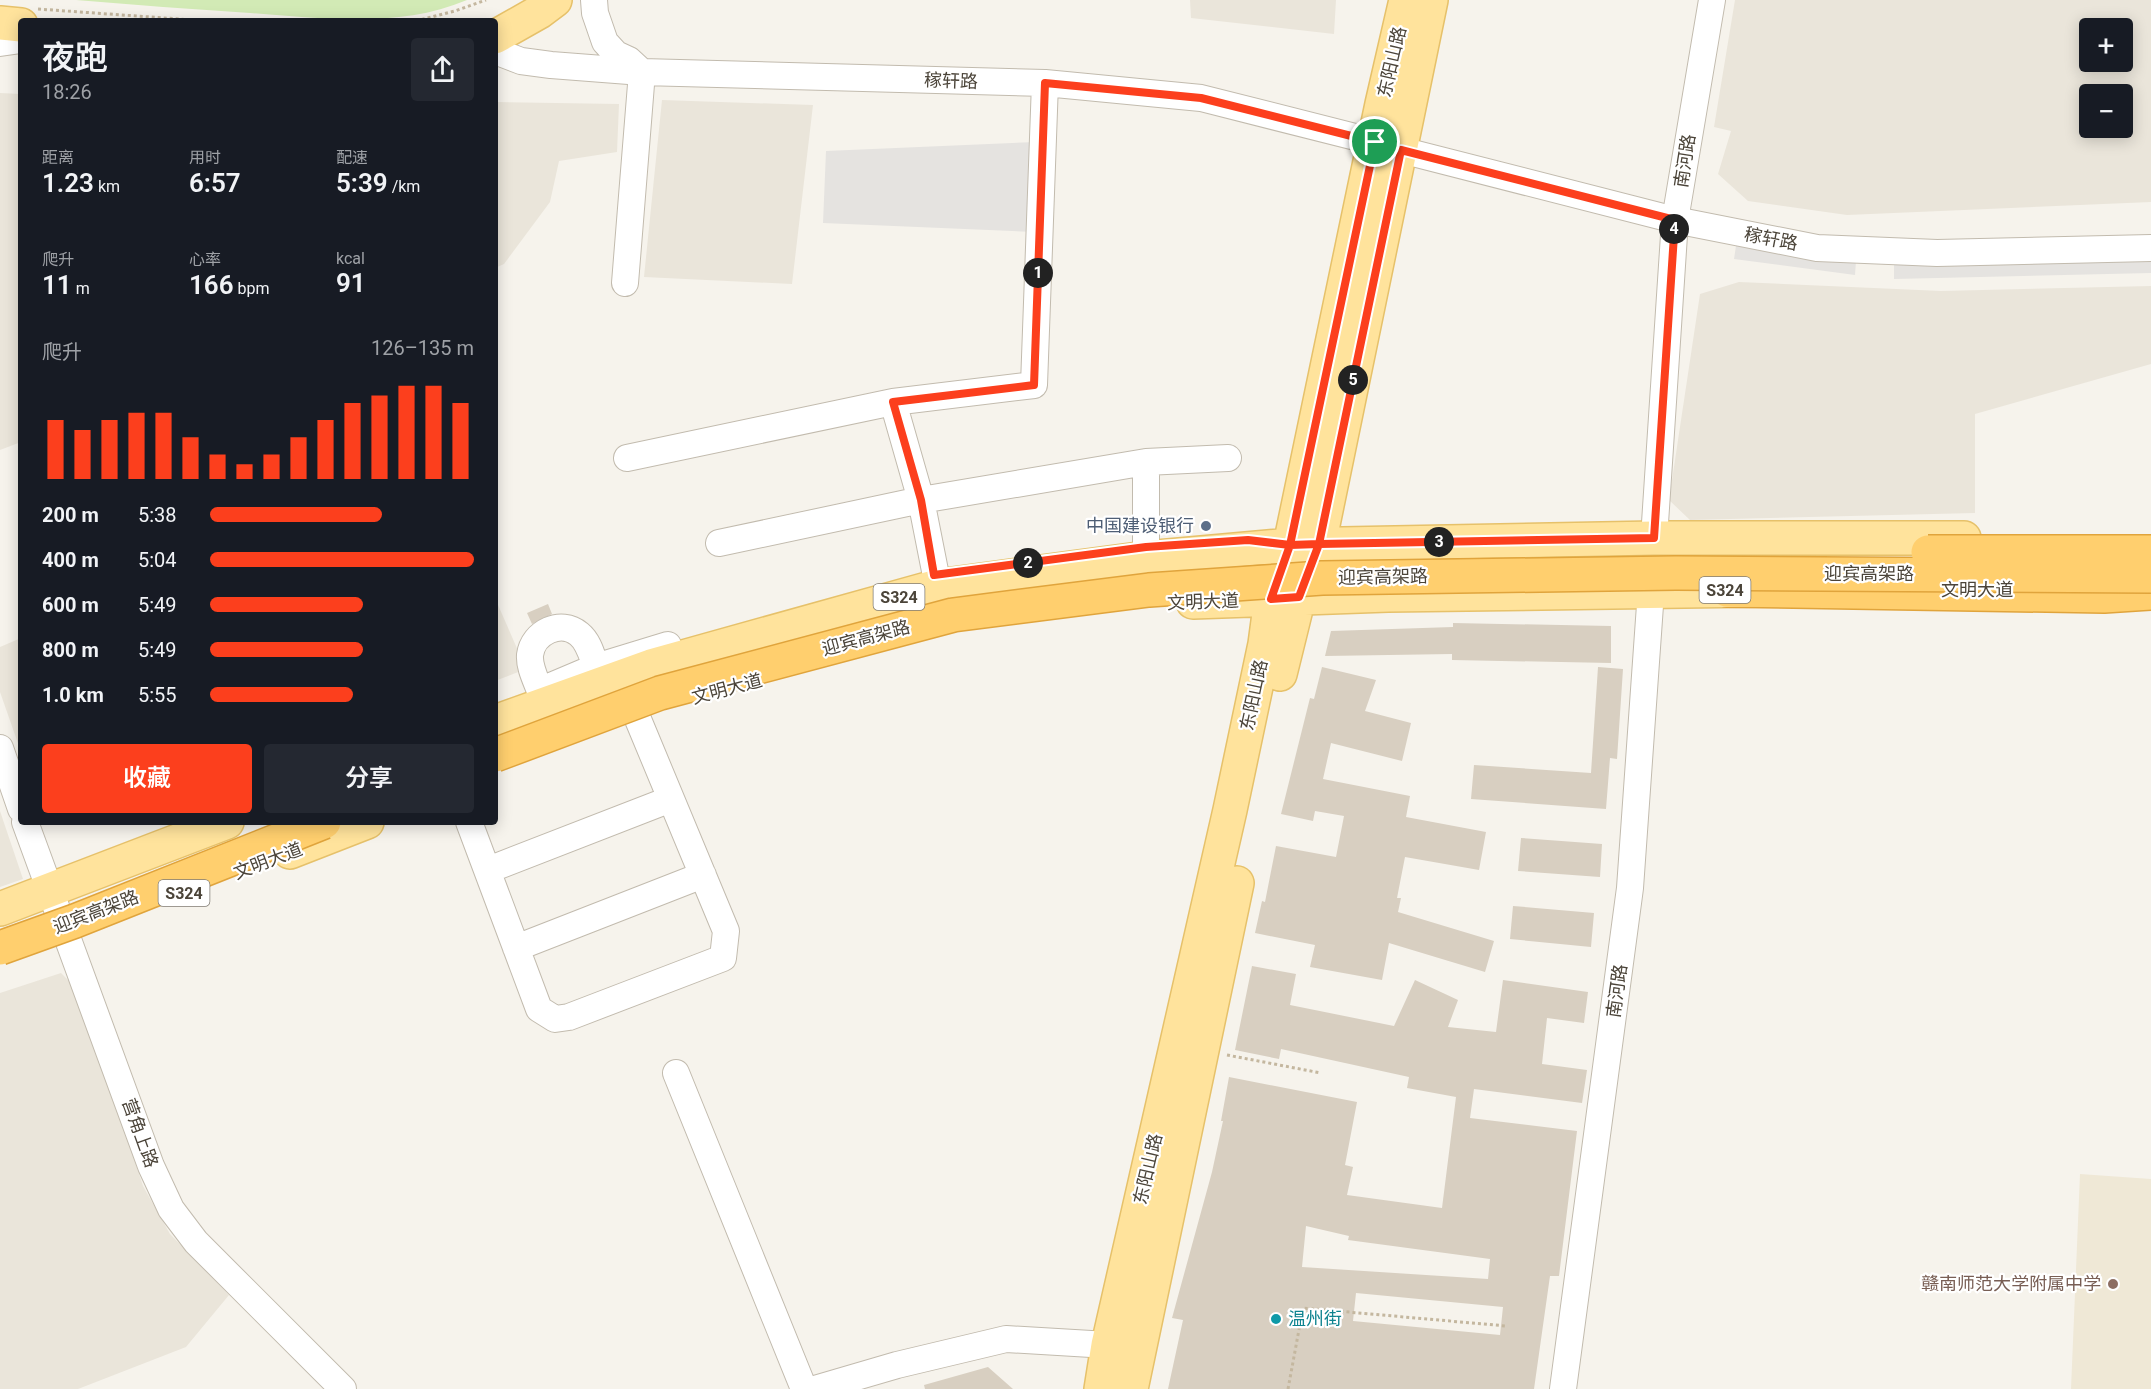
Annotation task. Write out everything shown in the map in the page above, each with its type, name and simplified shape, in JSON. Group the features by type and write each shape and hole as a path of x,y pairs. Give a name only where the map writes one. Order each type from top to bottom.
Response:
{"highway":[{"name":"迎宾高架路","path":"498,734 653,679 950,596 1148,570 1320,559 1664,551 2151,552"},
{"name":"迎宾高架路","path":"498,754 660,693 953,615 1149,590 1322,578 1617,574 2151,576"},
{"path":"1727,590 2104,596 2151,592"},
{"name":"迎宾高架路","path":"0,930 267,825"},
{"name":"迎宾高架路","path":"0,948 75,921 316,825"}],"main road":[{"path":"495,18 528,0"},
{"path":"498,35 555,0"},
{"name":"东阳山路","path":"1388,146 1406,0"},
{"name":"东阳山路","path":"1101,1389 1108,1345 1228,821 1265,644 1304,545 1388,146 1431,0"},
{"path":"0,23 18,19"},
{"path":"0,38 18,40"},
{"name":"S324","path":"498,721 651,666 936,580 1146,553 1304,545 1654,538 2151,538"},
{"name":"文明大道","path":"498,771 664,706 953,628 1151,603 1285,598 1727,590"},
{"name":"东阳山路","path":"1131,1389 1286,645 1285,598"},
{"path":"0,909 219,825"},
{"name":"文明大道","path":"0,963 359,825"}],"street":[{"path":"594,0 595,13 605,42 616,54 628,60 642,72 625,284"},
{"name":"南河路","path":"1654,538 1675,220 1712,0"},
{"path":"0,43 18,40"},
{"name":"稼轩路","path":"498,52 521,61 642,72 1045,83 1201,98 1675,220 1817,248 1937,253 2151,248"},
{"path":"627,459 893,402 1034,385 1045,83"},
{"path":"498,707 596,667 650,649 936,580 921,500 893,402"},
{"path":"719,543 921,500 1146,462 1228,458"},
{"path":"1146,462 1146,553"},
{"name":"南河路","path":"1563,1389 1630,888 1651,591"},
{"path":"540,691 530,656 535,641 547,631 564,628 579,634 589,648 596,667"},
{"path":"470,825 539,1009 555,1018 569,1017 723,958 726,931 637,717"},
{"path":"2,760 18,801"},
{"path":"488,870 671,799"},
{"name":"营角上路","path":"27,825 151,1166 171,1209 196,1242 343,1389"},
{"path":"49,889 201,825"},
{"path":"516,948 703,875"},
{"path":"676,1073 804,1389"},
{"path":"815,1389 897,1365 1006,1339 1108,1345"}],"path":[{"path":"428,18 486,0"},
{"path":"27,17 72,18"},
{"path":"1201,1051 1321,1073"},
{"path":"1288,1389 1303,1308 1506,1326"}],"shaded area":[{"path":"1190,0 1336,0 1334,34 1191,18"},
{"path":"1735,0 2151,0 2151,202 1847,215 1748,201 1718,174 1731,131 1714,127"},
{"path":"0,93 18,94 18,443 0,450"},
{"path":"662,100 813,105 792,284 644,277"},
{"path":"498,102 619,104 617,152 559,161 550,202 504,264 498,267"},
{"path":"1036,142 1034,232 823,223 826,151"},
{"path":"1736,246 1856,261 1855,275 1734,259"},
{"path":"2151,258 2151,273 1894,279 1894,263"},
{"path":"1739,282 1941,291 2151,286 2151,364 1975,414 1975,513 1690,520 1669,500 1700,294"},
{"path":"498,605 526,669 498,680"},
{"path":"18,639 18,743 0,692 0,647"},
{"path":"0,811 23,879 0,887"},
{"path":"61,973 79,991 143,1186 170,1234 229,1295 186,1347 78,1389 0,1389 0,993"},
{"name":"赣南师范大学附属中学","path":"2080,1174 2151,1179 2151,1389 2071,1389"}],"green space":[{"path":"76,0 467,0 415,15 387,18 305,17"}],"building":[{"path":"548,604 552,614 532,624 527,613"},
{"path":"1453,623 1611,626 1611,663 1452,660 1452,654 1325,656 1331,631 1453,627"},
{"path":"1322,667 1376,680 1365,711 1411,723 1402,761 1331,743 1323,779 1410,796 1406,817 1486,832 1479,870 1405,857 1397,898 1401,898 1398,912 1494,941 1485,972 1389,943 1382,980 1310,967 1315,945 1255,933 1262,901 1265,902 1276,846 1336,857 1344,816 1315,811 1313,821 1281,814 1310,698 1314,699"},
{"path":"1598,667 1623,669 1617,759 1610,758 1606,809 1471,799 1474,765 1591,773"},
{"path":"1521,838 1602,844 1600,877 1518,871"},
{"path":"1513,906 1594,913 1591,947 1510,939"},
{"path":"1252,966 1296,974 1290,1005 1394,1026 1415,980 1458,1000 1448,1027 1496,1032 1503,980 1588,992 1584,1023 1547,1018 1542,1064 1587,1070 1582,1103 1474,1089 1470,1118 1577,1131 1559,1276 1550,1276 1534,1389 1168,1389 1183,1320 1172,1318 1212,1172 1223,1121 1221,1121 1229,1077 1357,1102 1345,1165 1353,1167 1347,1195 1442,1208 1456,1097 1407,1088 1409,1077 1281,1049 1279,1059 1235,1050","holes":["1306,1226 1349,1236 1348,1240 1490,1259 1488,1279 1302,1267","1356,1293 1503,1307 1500,1335 1353,1321"]},
{"path":"988,1367 1013,1389 925,1389 924,1385"}],"place":[{"name":"中国建设银行","path":"1206,526"},
{"name":"赣南师范大学附属中学","path":"2113,1284"},
{"name":"温州街","path":"1276,1319"}],"route":[{"path":"1375,142 1201,98 1045,83 1034,385 893,402 921,500 934,575 1146,547 1248,540 1290,545 1271,599 1299,597 1319,544 1654,538 1675,220 1401,150 1319,544 1290,545 1375,142"}]}
